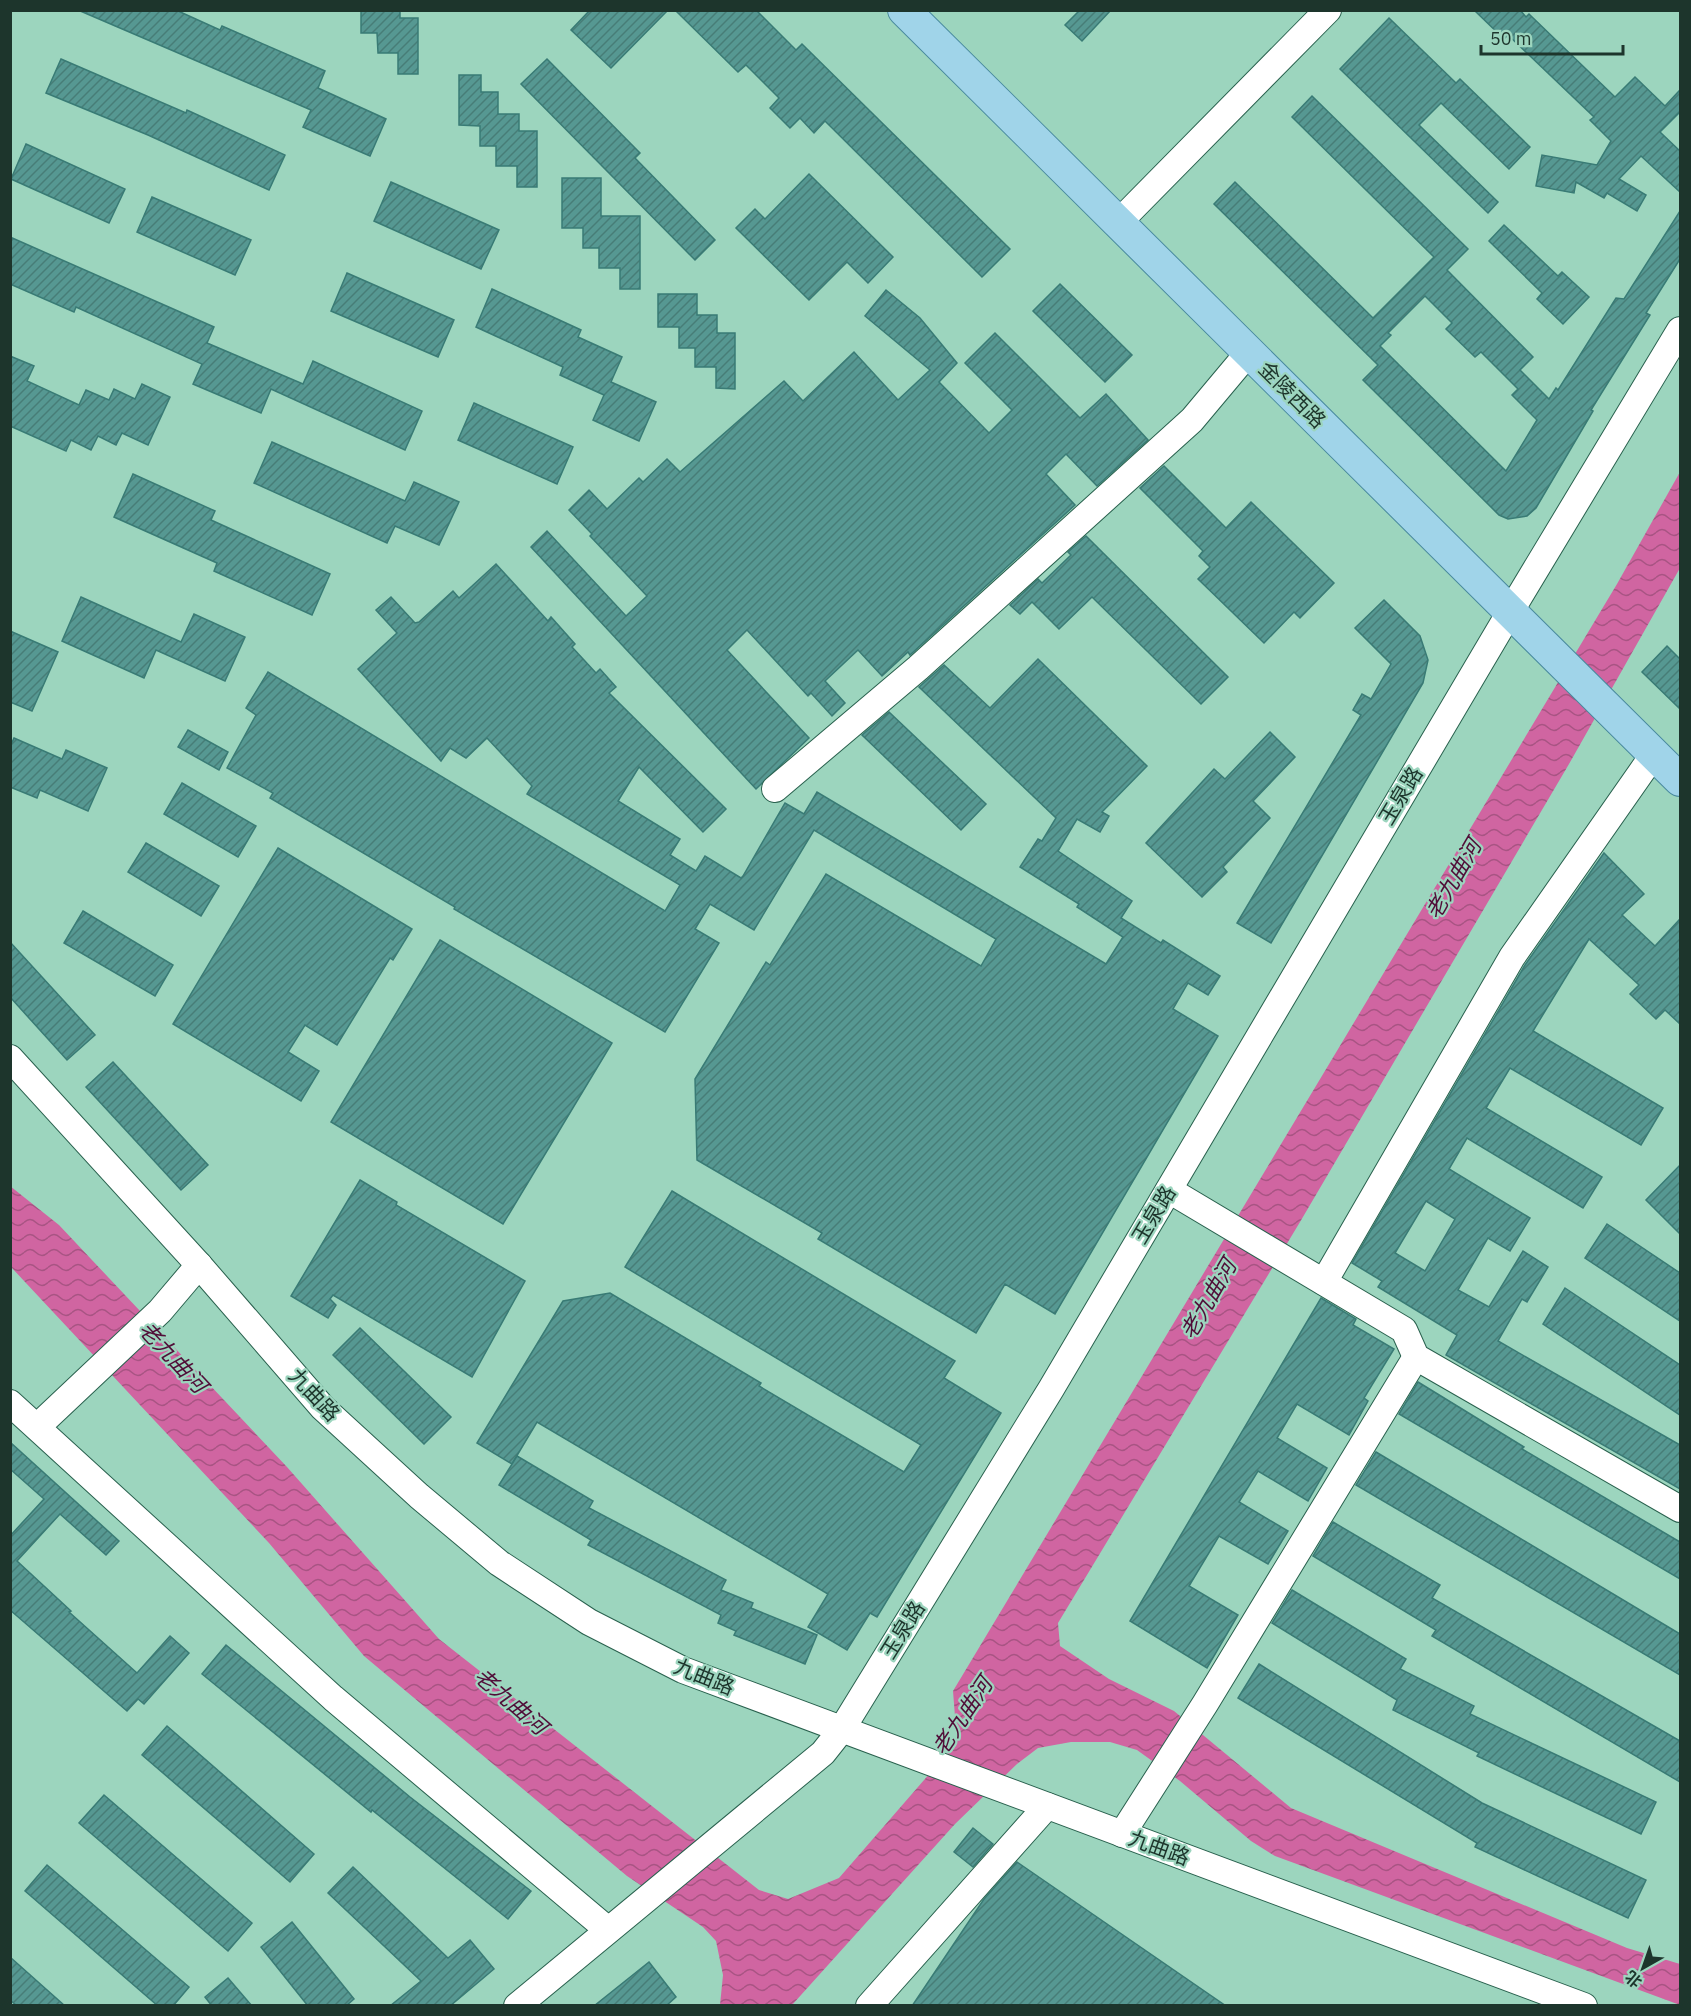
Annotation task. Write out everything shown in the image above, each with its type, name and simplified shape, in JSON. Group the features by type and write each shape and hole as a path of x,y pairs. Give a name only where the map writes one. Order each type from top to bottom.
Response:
{"main road":[{"name":"金陵西路","path":"904,10 1680,780"}],"street":[{"path":"1118,223 1328,10"},
{"name":"玉泉路","path":"518,2006 824,1753 842,1729 1051,1389 1510,612 1680,330"},
{"path":"775,789 918,668 1191,420 1249,352"},
{"path":"1324,1282 1512,957 1645,745"},
{"name":"九曲路","path":"10,1058 199,1265 323,1408 419,1496 499,1563 589,1622 683,1670 1584,2006"},
{"path":"1169,1190 1404,1330 1416,1357 1680,1509"},
{"path":"37,1427 160,1311 199,1265"},
{"path":"1122,1834 1205,1704 1416,1357"},
{"path":"10,1403 333,1698 608,1930"},
{"path":"869,2006 1047,1806"}],"water":[{"name":"老九曲河","path":"1680,472 1680,568 1569,764 1300,1222 1058,1623 1060,1646 1109,1679 1174,1711 1291,1808 1627,1948 1680,1964 1680,2005 1275,1856 1251,1841 1180,1781 1137,1750 1110,1742 1071,1742 1038,1748 1017,1764 955,1824 792,2005 720,2005 723,1975 716,1941 703,1927 627,1876 364,1656 269,1543 11,1267 10,1186 59,1225 287,1467 439,1639 759,1890 788,1899 839,1878 957,1742 953,1691 1617,584"}],"building":[{"path":"78,10 176,10 220,30 222,26 325,71 318,88 386,119 370,156 303,127 311,110"},
{"path":"361,10 400,10 400,18 418,18 418,74 398,74 398,53 378,53 377,33 361,33"},
{"path":"590,10 668,10 611,68 571,30"},
{"path":"675,10 756,10 796,50 802,44 1010,249 982,277 825,121 814,133 800,118 790,128 770,108 779,98 746,65 738,72"},
{"path":"1080,10 1111,10 1082,41 1065,25"},
{"path":"1474,10 1520,10 1526,17 1529,14 1615,97 1635,77 1665,106 1680,90 1680,112 1660,132 1680,151 1680,192 1641,156 1619,179 1646,195 1637,211 1607,193 1604,198 1576,182 1574,193 1536,186 1542,155 1597,165 1611,141 1590,120 1594,117 1508,35 1504,39"},
{"path":"1389,18 1456,83 1460,79 1530,147 1509,169 1441,103 1419,125 1498,202 1488,213 1340,69"},
{"path":"61,59 186,113 187,110 285,155 269,190 148,135 46,93"},
{"path":"547,59 640,153 635,158 715,240 695,260 521,84"},
{"path":"459,75 481,75 481,92 498,92 498,114 519,114 519,131 537,131 537,187 517,187 517,166 496,166 496,146 480,146 480,126 459,125"},
{"path":"1312,96 1468,249 1447,270 1533,357 1520,370 1549,399 1556,388 1558,390 1616,298 1624,299 1680,211 1680,259 1646,313 1650,315 1591,410 1593,411 1536,508 1527,516 1508,519 1499,515 1363,380 1378,365 1214,204 1235,182 1373,318 1434,257 1292,117","holes":["1425,296 1452,323 1446,329 1475,357 1481,352 1518,389 1512,395 1537,420 1506,471 1380,346 1391,335 1388,333"]},
{"path":"26,144 125,189 109,223 11,179"},
{"path":"809,174 893,257 868,283 847,262 809,300 736,228 755,209 765,219"},
{"path":"562,178 601,178 601,216 640,216 640,289 620,289 620,268 599,268 599,248 583,248 583,228 562,228"},
{"path":"391,182 499,230 481,269 374,221"},
{"path":"152,197 251,240 235,275 137,232"},
{"path":"1504,225 1558,276 1562,272 1589,297 1563,324 1537,299 1542,293 1489,241"},
{"path":"10,237 214,327 207,343 303,384 313,361 422,411 405,450 271,389 261,413 193,384 202,364 76,307 74,312 10,284"},
{"path":"347,273 454,320 438,357 331,311"},
{"path":"1060,284 1132,355 1105,382 1033,311"},
{"path":"492,289 581,330 578,337 622,357 611,382 656,402 639,441 593,420 604,395 560,375 563,367 476,327"},
{"path":"886,290 920,318 957,363 939,382 989,433 1012,410 965,363 995,333 1080,418 1106,394 1148,440 1097,486 1066,454 1046,474 1075,505 910,655 908,652 882,676 858,650 825,681 845,703 832,716 811,693 808,696 747,630 727,650 809,738 756,789 531,547 547,531 626,616 647,596 590,536 592,534 569,510 589,490 607,509 639,478 643,482 667,459 680,472 784,381 803,401 854,352 898,400 930,370 865,316"},
{"path":"658,294 697,294 697,315 717,315 717,333 735,333 735,389 716,388 716,367 695,367 695,348 679,348 679,327 658,327"},
{"path":"10,356 34,366 27,381 79,405 86,390 109,400 114,389 135,399 142,384 170,397 148,445 122,433 116,445 98,436 91,450 71,440 66,451 10,426"},
{"path":"474,403 573,447 557,484 458,440"},
{"path":"272,442 405,501 414,482 459,502 439,545 395,526 387,543 254,483"},
{"path":"1164,466 1226,528 1251,502 1334,583 1300,618 1294,612 1264,643 1198,579 1210,567 1199,556 1203,551 1140,488"},
{"path":"133,474 215,511 211,520 330,574 312,615 214,571 217,563 114,517"},
{"path":"1086,536 1228,677 1201,704 1092,597 1059,629 1032,602 1020,614 1010,605 1038,579 1042,583 1071,555 1068,552"},
{"path":"496,564 548,621 551,617 575,644 572,647 596,673 600,669 616,687 609,693 726,809 703,832 639,767 618,801 680,839 670,855 696,871 705,856 741,878 785,803 804,814 817,792 1106,964 1123,937 1077,907 1079,904 1020,867 1038,839 1042,841 1056,818 919,687 944,665 990,708 1038,659 1147,766 1102,812 1109,816 1100,832 1077,819 1058,851 1132,901 1121,918 1161,943 1163,940 1220,976 1208,995 1188,983 1173,1009 1218,1036 1055,1314 1005,1284 976,1333 818,1239 822,1233 697,1160 695,1079 766,962 770,965 826,874 981,966 996,939 814,830 754,930 710,904 695,929 719,943 665,1032 454,909 455,907 270,798 273,793 227,768 256,715 246,708 268,672 665,911 680,885 527,794 532,786 487,738 466,758 450,748 441,761 358,669 397,633 376,610 391,597 415,623 419,622 453,591 459,598"},
{"path":"81,597 181,642 194,614 245,637 225,681 156,650 144,678 62,641"},
{"path":"1384,600 1420,636 1428,660 1423,683 1271,943 1237,923 1361,715 1353,710 1362,694 1371,699 1391,664 1355,628"},
{"path":"10,631 58,652 32,711 10,702"},
{"path":"1667,646 1680,659 1680,709 1642,672"},
{"path":"889,712 986,804 961,830 862,735"},
{"path":"188,730 228,752 219,770 178,747"},
{"path":"1270,732 1295,757 1253,801 1270,818 1223,867 1227,872 1202,897 1146,843 1214,769 1225,779"},
{"path":"14,738 62,759 66,750 107,768 88,811 40,790 37,798 10,787 10,747"},
{"path":"182,783 256,826 238,857 164,814"},
{"path":"146,843 219,886 201,916 128,872"},
{"path":"278,848 412,929 393,960 390,958 337,1045 305,1025 288,1052 319,1071 301,1101 173,1024"},
{"path":"1604,853 1644,894 1622,915 1655,946 1680,919 1680,1024 1665,1010 1656,1019 1630,994 1639,985 1589,939 1533,1031 1663,1108 1641,1145 1510,1068 1486,1108 1602,1177 1583,1208 1467,1138 1449,1169 1530,1218 1510,1251 1488,1238 1458,1290 1489,1307 1523,1251 1548,1267 1527,1302 1522,1299 1498,1341 1680,1445 1680,1489 1446,1355 1457,1335 1378,1287 1382,1281 1352,1263 1525,965","holes":["1426,1201 1455,1219 1425,1271 1395,1253"]},
{"path":"83,911 173,965 155,996 64,943"},
{"path":"440,940 612,1043 503,1224 331,1122"},
{"path":"10,942 95,1035 67,1060 10,997"},
{"path":"113,1062 208,1165 181,1190 86,1087"},
{"path":"1680,1165 1680,1234 1646,1200"},
{"path":"360,1180 397,1202 396,1205 525,1281 472,1377 333,1295 330,1299 336,1305 328,1318 291,1296"},
{"path":"672,1191 955,1361 944,1378 1001,1413 877,1617 870,1613 847,1650 808,1627 828,1594 537,1422 512,1464 477,1443 563,1301 610,1293 761,1383 759,1386 904,1472 921,1445 625,1267"},
{"path":"1607,1224 1680,1273 1680,1321 1585,1258"},
{"path":"1565,1288 1680,1365 1680,1415 1543,1324"},
{"path":"1321,1298 1356,1319 1353,1325 1394,1349 1364,1398 1368,1401 1349,1435 1297,1404 1277,1438 1327,1468 1308,1501 1258,1471 1239,1502 1288,1531 1268,1564 1219,1536 1189,1586 1238,1615 1207,1668 1130,1621"},
{"path":"360,1328 451,1417 424,1444 333,1355"},
{"path":"1418,1382 1524,1447 1522,1449 1680,1542 1680,1579 1399,1414"},
{"path":"10,1442 119,1541 106,1555 60,1514 17,1561 71,1611 69,1612 137,1673 170,1636 189,1653 144,1704 138,1699 127,1711 10,1610 10,1536 44,1499 10,1469"},
{"path":"1376,1452 1680,1634 1680,1675 1356,1485"},
{"path":"517,1456 593,1501 589,1508 726,1580 721,1590 753,1603 751,1608 817,1635 805,1664 734,1635 736,1631 718,1623 721,1615 588,1545 591,1540 499,1485"},
{"path":"1333,1522 1440,1585 1432,1598 1680,1741 1680,1782 1432,1636 1436,1630 1313,1556"},
{"path":"1292,1590 1406,1659 1400,1669 1474,1706 1470,1714 1656,1802 1641,1834 1477,1756 1479,1753 1393,1710 1397,1700 1272,1623"},
{"path":"226,1645 410,1797 531,1891 508,1919 372,1810 371,1812 202,1674"},
{"path":"1259,1664 1482,1803 1646,1880 1628,1918 1475,1847 1477,1843 1238,1698"},
{"path":"167,1726 314,1854 290,1882 142,1755"},
{"path":"104,1795 252,1923 228,1951 79,1823"},
{"path":"973,1828 993,1844 973,1867 954,1852"},
{"path":"1017,1862 1226,2006 912,2006 984,1899"},
{"path":"47,1865 189,1987 173,2006 158,2006 25,1891"},
{"path":"353,1867 448,1958 470,1940 494,1969 450,2006 390,2006 421,1981 328,1893"},
{"path":"292,1922 354,1999 346,2006 308,2006 261,1947"},
{"path":"10,1957 65,2006 17,2006 10,2000"},
{"path":"649,1962 676,1997 666,2006 594,2006"},
{"path":"228,1978 252,2006 212,2006 205,1997"}]}
